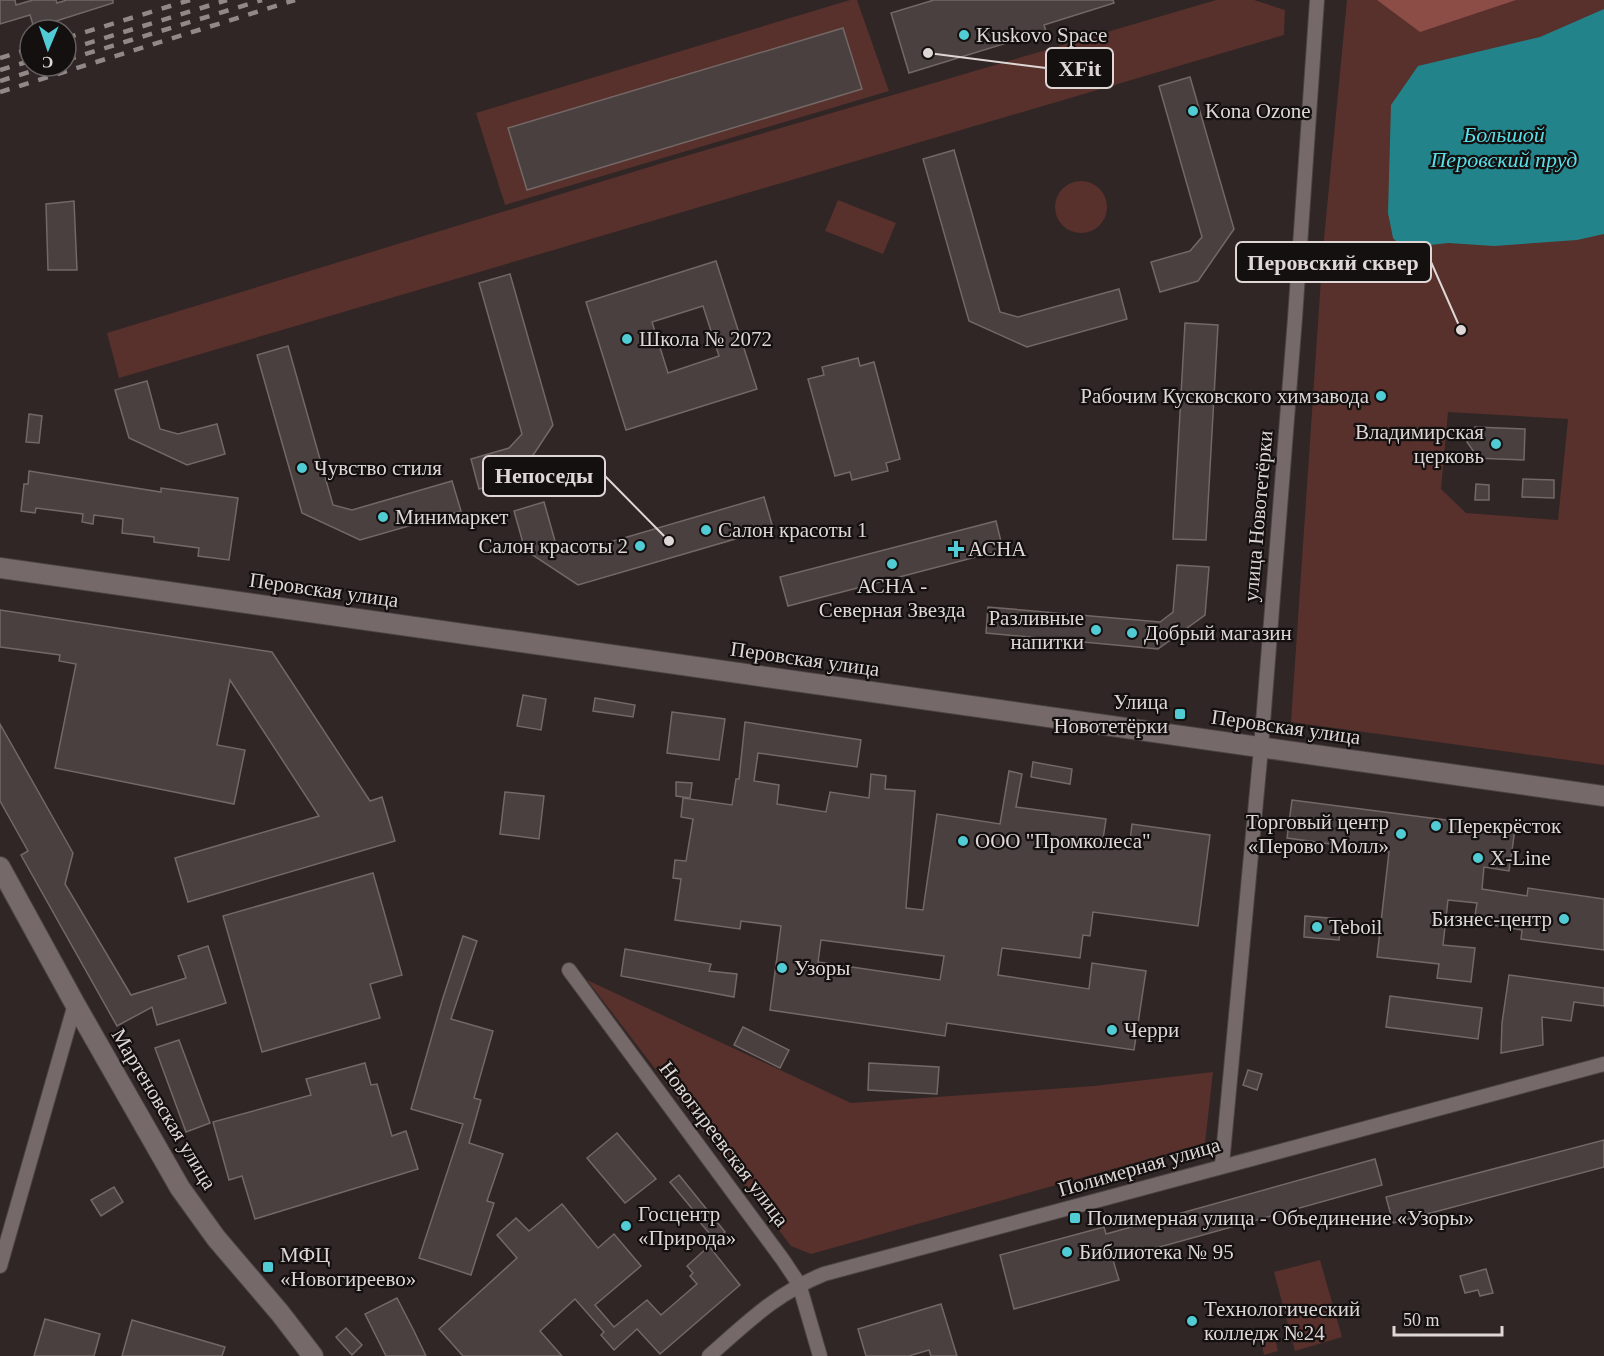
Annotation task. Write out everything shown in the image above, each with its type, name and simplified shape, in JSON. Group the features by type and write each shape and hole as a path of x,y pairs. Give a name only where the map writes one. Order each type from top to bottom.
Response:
{"main road":[{"name":"Перовская улица","path":"0,568 1604,796"},
{"name":"Мартеновская улица","path":"0,867 180,1188 216,1238 280,1313 313,1356"}],"street":[{"name":"улица Новотетёрки","path":"1222,1165 1261,748 1295,318 1317,0"},
{"name":"Новогиреевская улица","path":"569,970 799,1284 820,1356"},
{"path":"0,1266 75,1004"},
{"name":"Полимерная улица","path":"709,1356 775,1299 799,1284 824,1274 1604,1064"}],"shaded area":[{"path":"850,0 857,0 889,91 505,205 476,113"},
{"path":"1216,0 1254,0 1285,10 1284,35 119,378 107,333 672,160"},
{"path":"1347,0 1604,0 1604,765 1291,722 1323,249","holes":["1448,412 1568,419 1558,520 1466,513 1441,489"]},
{"path":"1377,0 1516,0 1420,32"},
{"path":"1081,181 1091,183 1099,189 1105,197 1107,207 1105,217 1099,225 1091,231 1081,233 1071,231 1063,225 1057,217 1055,207 1057,197 1063,189 1071,183"},
{"path":"838,200 896,223 883,254 825,231"},
{"path":"587,980 851,1103 1094,1086 1213,1072 1205,1143 811,1254 791,1246"},
{"path":"1320,1260 1342,1337 1295,1351 1274,1272"},
{"path":"1274,1334 1278,1351 1264,1355 1260,1338"}],"water":[{"name":"Большой Перовский пруд","path":"1604,9 1604,234 1577,240 1494,246 1448,243 1403,248 1393,238 1388,213 1391,105 1418,66 1540,37"}],"building":[{"path":"0,0 15,0 16,5 33,0 56,0 57,3 67,0 113,0 113,3 66,18 31,18 30,15 0,24"},
{"name":"Kuskovo Space","path":"934,0 1113,0 1114,3 1044,25 1046,31 909,73 891,13"},
{"path":"843,28 862,89 527,190 508,128"},
{"path":"1190,77 1234,229 1198,281 1160,292 1151,262 1190,251 1202,237 1159,86"},
{"path":"954,150 1000,312 1018,317 1119,289 1127,319 1027,347 969,321 923,159"},
{"path":"74,201 77,270 48,270 46,204"},
{"name":"Школа № 2072","path":"716,261 757,389 626,430 586,302","holes":["703,306 719,356 668,373 652,322"]},
{"path":"510,274 553,425 518,478 479,489 471,459 509,448 522,434 479,283"},
{"path":"1185,323 1218,325 1206,540 1173,539"},
{"path":"288,346 333,505 352,510 452,481 461,511 360,540 302,513 257,355"},
{"path":"858,358 860,366 874,362 900,459 886,463 888,471 852,480 850,472 835,476 808,379 824,375 822,367"},
{"path":"147,381 160,429 178,434 217,424 225,454 187,465 129,438 115,390"},
{"path":"29,414 42,416 39,443 26,442"},
{"name":"Владимирская церковь","path":"1475,427 1525,429 1524,460 1474,458 1474,452 1467,442 1475,432"},
{"path":"29,471 161,492 161,488 238,498 229,560 198,556 199,548 154,542 154,537 122,533 123,519 94,515 93,524 82,522 83,514 36,508 35,513 21,511 24,484 28,484"},
{"path":"1523,479 1554,480 1554,498 1522,497"},
{"path":"1476,484 1489,485 1489,500 1475,500"},
{"path":"764,497 773,528 578,585 525,550 514,511 544,502 555,541 569,554"},
{"path":"996,521 1003,550 788,606 780,577"},
{"path":"1177,565 1209,567 1205,615 1158,649 986,633 988,607 1160,622 1173,612"},
{"path":"0,610 272,652 370,801 382,797 395,841 188,902 175,858 319,816 230,680 217,745 245,750 234,804 55,768 76,664 59,661 60,655 0,647"},
{"path":"523,695 546,699 541,730 517,726"},
{"path":"595,698 635,705 633,717 593,711"},
{"path":"672,712 725,719 719,760 667,753"},
{"path":"745,722 861,740 857,767 758,753 754,781 779,785 777,804 826,812 830,792 869,798 871,774 886,776 885,789 915,791 906,908 923,910 937,814 1000,824 1009,771 1022,774 1016,807 1106,819 1102,846 1129,849 1132,824 1210,835 1198,926 1093,912 1090,936 1083,935 1080,958 1002,948 998,975 1089,989 1092,963 1146,971 1134,1050 947,1023 945,1036 770,1010 781,926 741,921 740,929 675,920 681,879 673,878 675,860 686,861 693,819 681,817 683,798 732,805 736,779 739,779","holes":["821,940 944,956 940,980 818,962"]},
{"path":"0,724 73,853 65,884 131,995 186,978 178,956 208,946 226,1003 157,1025 152,1007 117,1026 21,855 28,851 0,801"},
{"path":"1033,762 1072,769 1070,784 1031,777"},
{"path":"676,782 692,783 690,798 676,796"},
{"path":"505,792 544,796 539,839 500,834"},
{"path":"1292,800 1515,829 1509,871 1484,867 1482,889 1527,896 1528,888 1604,899 1604,950 1521,939 1522,930 1474,922 1477,903 1448,900 1443,945 1475,948 1471,982 1437,978 1439,964 1377,957 1389,852 1287,838"},
{"path":"373,873 402,975 370,984 380,1018 262,1052 223,916"},
{"name":"Teboil","path":"1305,916 1341,919 1339,940 1304,937"},
{"path":"463,936 477,941 451,1019 493,1031 474,1098 481,1100 469,1143 503,1154 487,1201 494,1203 471,1275 419,1258 463,1124 411,1109"},
{"path":"625,949 711,964 709,971 737,974 734,997 621,976"},
{"path":"1509,975 1604,988 1604,1006 1574,1002 1571,1021 1542,1017 1543,1045 1501,1053 1502,1023"},
{"path":"1390,996 1482,1008 1478,1039 1386,1027"},
{"path":"743,1027 789,1050 780,1068 734,1045"},
{"path":"179,1040 210,1123 186,1132 155,1048"},
{"path":"365,1063 371,1085 377,1084 392,1136 406,1131 418,1169 255,1219 242,1176 229,1180 213,1122 311,1095 306,1079"},
{"path":"869,1063 939,1067 937,1094 868,1090"},
{"path":"1248,1070 1262,1074 1257,1090 1243,1085"},
{"path":"617,1133 656,1179 625,1203 587,1158"},
{"path":"1604,1140 1604,1167 1393,1223 1386,1197"},
{"path":"1375,1159 1382,1185 1113,1260 1119,1280 1014,1309 1000,1255 1104,1227 1106,1234"},
{"path":"679,1175 725,1232 715,1240 670,1182"},
{"path":"114,1187 123,1202 101,1216 91,1200"},
{"path":"562,1204 598,1248 614,1234 641,1266 595,1305 614,1327 647,1300 661,1315 697,1284 690,1276 693,1273 687,1266 709,1246 740,1285 660,1354 637,1329 614,1350 601,1335 604,1332 575,1299 540,1331 562,1356 463,1356 439,1329 517,1258 497,1235 516,1218 529,1231"},
{"path":"1486,1269 1493,1293 1480,1296 1478,1290 1465,1293 1460,1276"},
{"path":"397,1298 426,1356 386,1356 365,1314"},
{"path":"941,1304 957,1356 931,1356 929,1350 909,1356 866,1356 858,1329"},
{"path":"45,1319 100,1334 94,1356 34,1356"},
{"path":"132,1320 225,1347 222,1356 122,1356"},
{"path":"346,1328 362,1345 352,1355 336,1337"}],"railway":[{"path":"78,34 190,0"},
{"path":"78,46 227,0"},
{"path":"78,56 262,0"},
{"path":"0,92 295,0"},
{"path":"0,58 18,53"},
{"path":"0,70 18,65"},
{"path":"0,81 18,75"}],"place":[{"name":"Kuskovo Space","path":"964,35"},
{"name":"XFit","path":"928,53"},
{"name":"Kona Ozone","path":"1193,111"},
{"name":"Перовский сквер","path":"1461,330"},
{"name":"Школа № 2072","path":"627,339"},
{"name":"Рабочим Кусковского химзавода","path":"1381,396"},
{"name":"Владимирская церковь","path":"1496,444"},
{"name":"Чувство стиля","path":"302,468"},
{"name":"Минимаркет","path":"383,517"},
{"name":"Салон красоты 1","path":"706,530"},
{"name":"Непоседы","path":"669,541"},
{"name":"Салон красоты 2","path":"640,546"},
{"name":"АСНА","path":"956,549"},
{"name":"АСНА - Северная Звезда","path":"892,564"},
{"name":"Разливные напитки","path":"1096,630"},
{"name":"Добрый магазин","path":"1132,633"},
{"name":"Улица Новотетёрки","path":"1180,714"},
{"name":"Перекрёсток","path":"1436,826"},
{"name":"Торговый центр «Перово Молл»","path":"1401,834"},
{"name":"ООО \"Промколеса\"","path":"963,841"},
{"name":"X-Line","path":"1478,858"},
{"name":"Бизнес-центр","path":"1564,919"},
{"name":"Teboil","path":"1317,927"},
{"name":"Узоры","path":"782,968"},
{"name":"Черри","path":"1112,1030"},
{"name":"Полимерная улица - Объединение «Узоры»","path":"1075,1218"},
{"name":"Госцентр «Природа»","path":"626,1226"},
{"name":"Библиотека № 95","path":"1067,1252"},
{"name":"МФЦ «Новогиреево»","path":"268,1267"},
{"name":"Технологический колледж №24","path":"1192,1321"}]}
